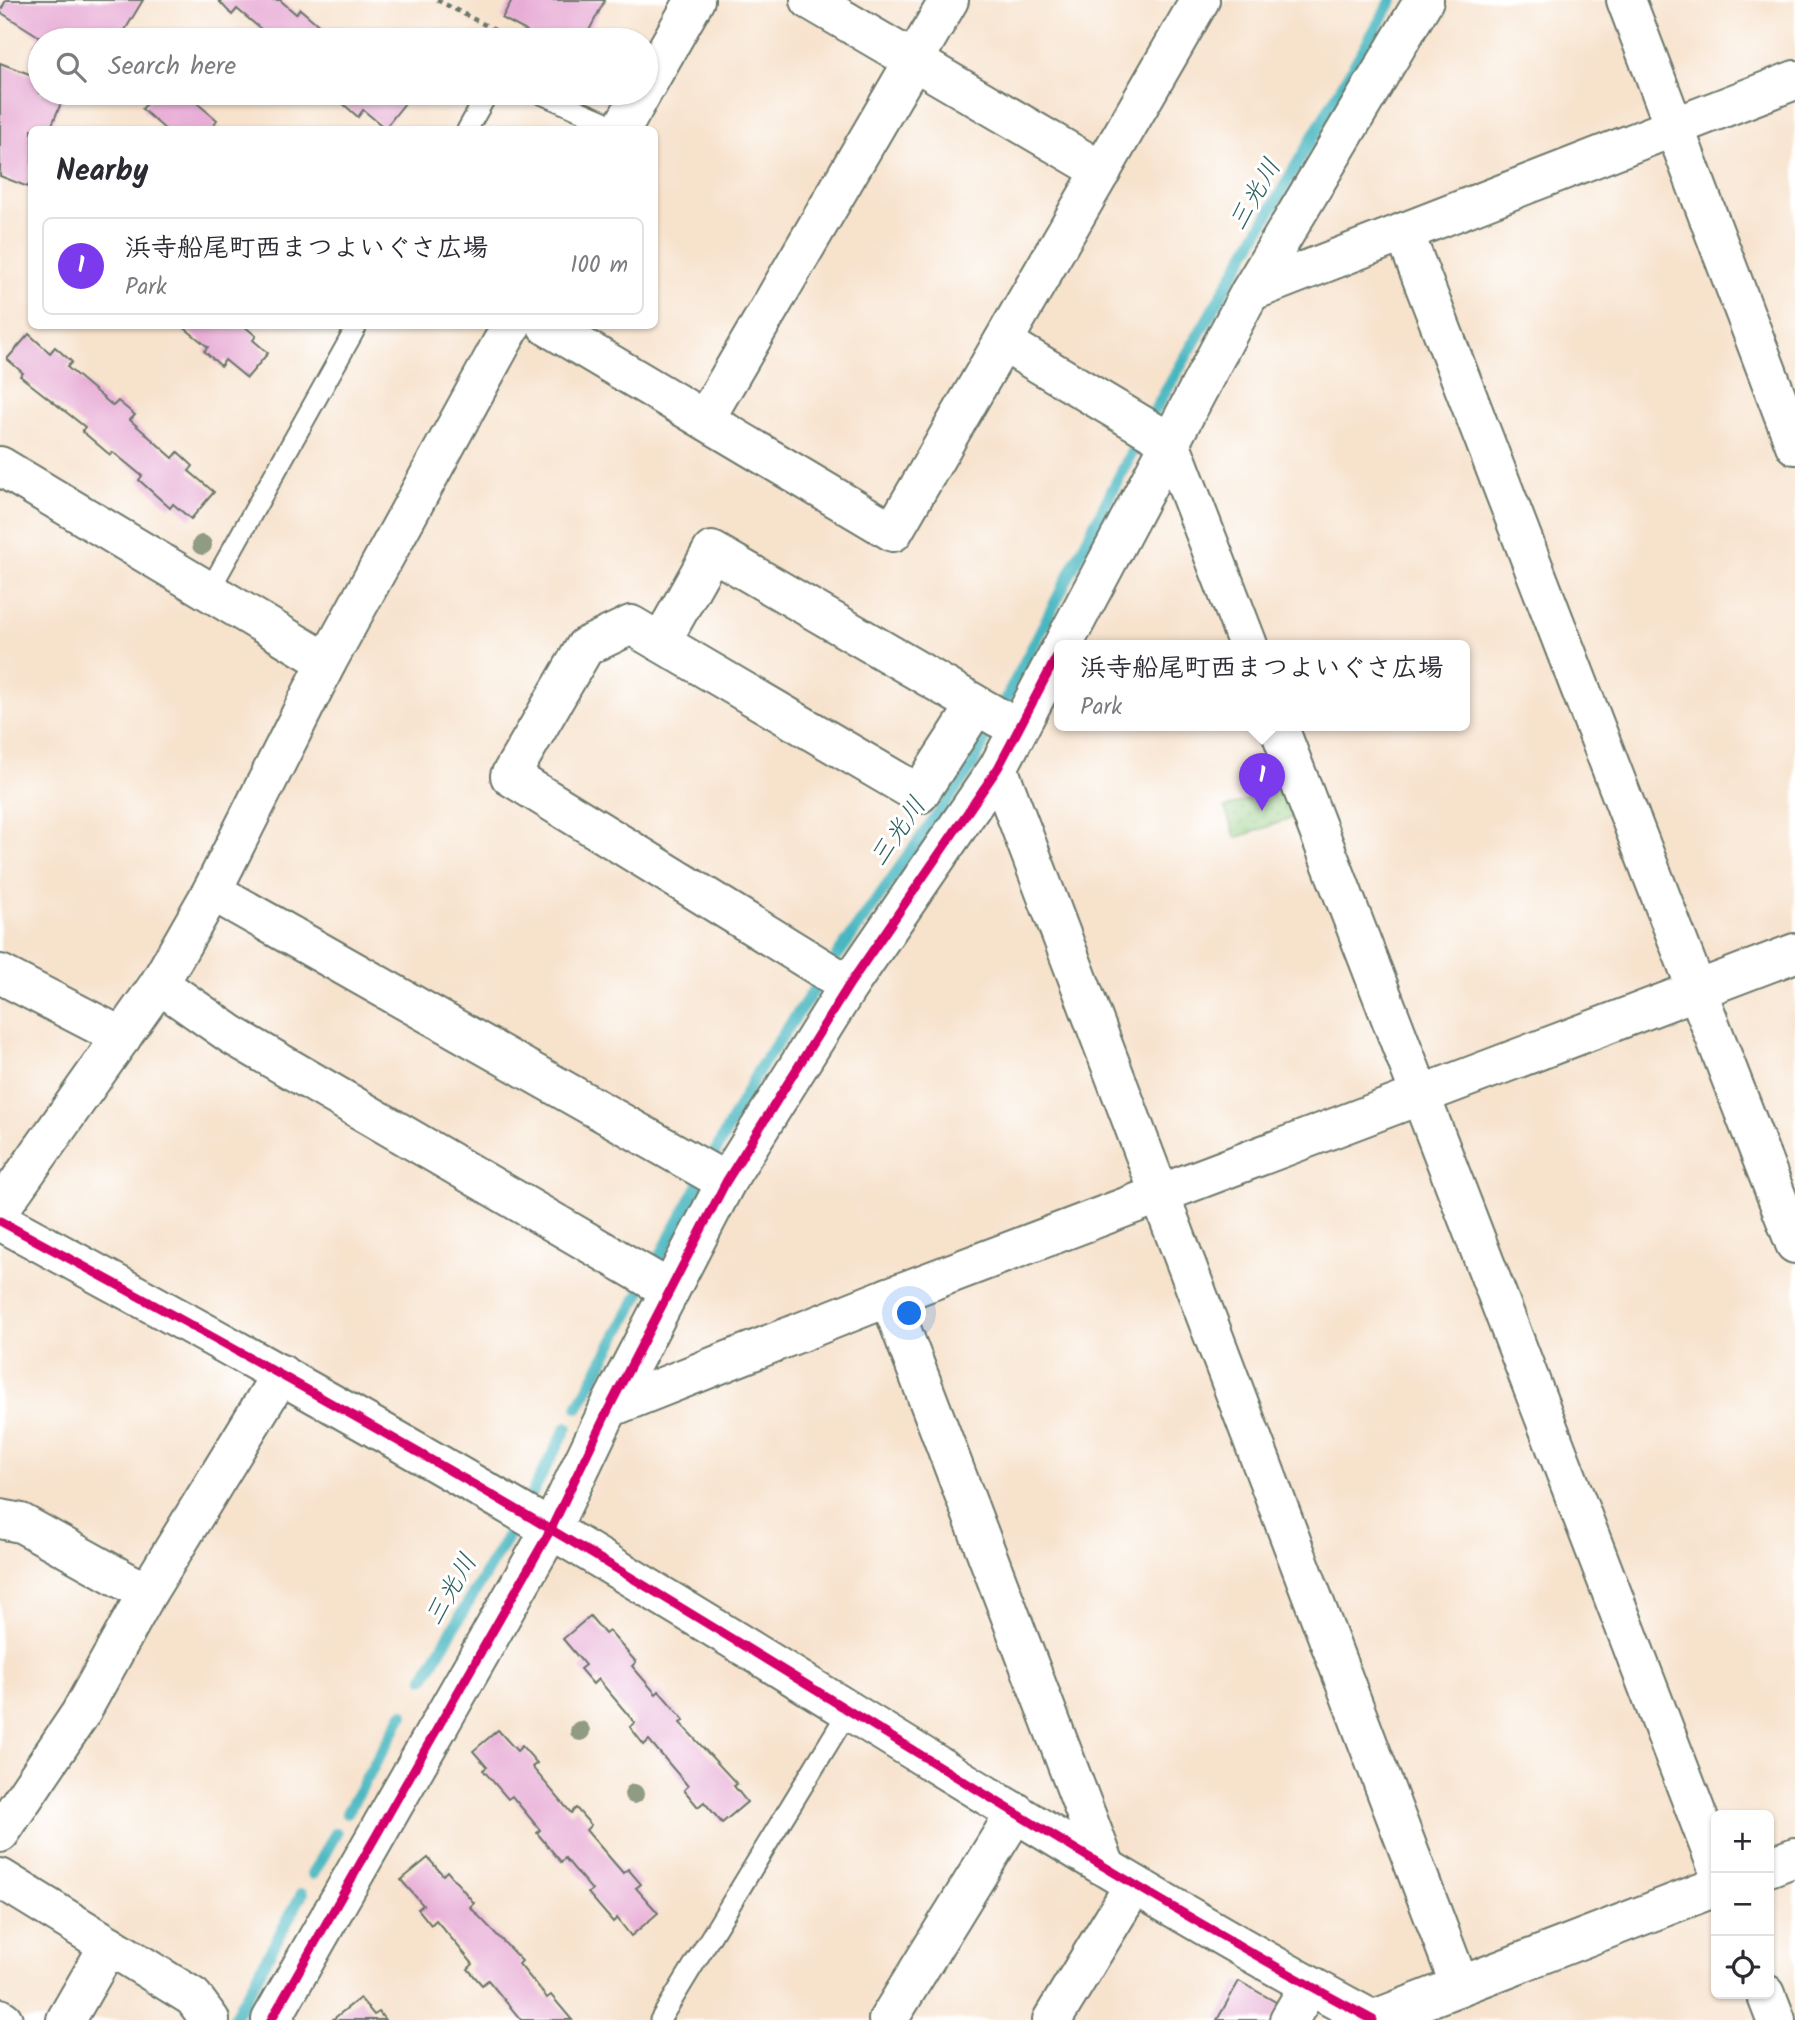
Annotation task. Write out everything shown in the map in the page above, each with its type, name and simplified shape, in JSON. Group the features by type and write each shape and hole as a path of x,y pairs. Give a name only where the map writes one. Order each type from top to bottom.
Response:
{"street":[{"path":"658,65 695,0"},
{"path":"810,0 1102,170"},
{"path":"705,419 949,0"},
{"path":"552,329 893,532 1200,0"},
{"path":"1065,640 1163,437 1424,0"},
{"path":"1626,0 1673,130 1795,445"},
{"path":"1250,292 1673,130 1795,80"},
{"path":"624,126 635,105"},
{"path":"1404,232 1795,1244"},
{"path":"0,1209 159,984 212,891 327,663 509,329"},
{"path":"1003,342 1163,437 1246,640"},
{"path":"0,466 327,663"},
{"path":"661,642 712,551 976,706 1019,728"},
{"path":"849,985 510,776 585,647 631,625 919,794 976,706"},
{"path":"271,2020 551,1529 609,1408 726,1182 849,985 998,768 1054,662"},
{"path":"1280,731 1711,1851"},
{"path":"998,768 1157,1195 1460,1986"},
{"path":"212,891 726,1182"},
{"path":"609,1408 889,1297 1795,953"},
{"path":"0,974 122,1037"},
{"path":"159,984 232,1035 670,1290"},
{"path":"0,1221 281,1374 551,1529 1120,1876 1309,1986 1373,2020 1711,1889"},
{"path":"889,1297 1120,1876 1052,2020"},
{"path":"0,1833 13,1787 80,1714 147,1593 281,1374"},
{"path":"0,1519 21,1523 147,1593"},
{"path":"888,2020 1016,1812"},
{"path":"1774,1865 1795,1857"},
{"path":"0,1878 193,1997 209,2020"},
{"path":"66,2020 109,1945"},
{"path":"1289,2020 1309,1986"},
{"path":"1768,1999 1776,2020"}],"lane":[{"path":"469,126 481,105"},
{"path":"567,105 615,126"},
{"path":"209,591 356,329"},
{"path":"660,2020 849,1710"}],"path":[{"path":"437,0 491,28"}],"green space":[{"path":"1288,784 1300,815 1236,838 1225,808"}],"building":[{"path":"6,0 143,0 126,28 28,30 0,12"},
{"path":"218,0 280,0 296,14 300,9 322,28 260,28 237,9 232,15"},
{"path":"512,0 605,0 590,28 521,28 502,18"},
{"path":"0,63 28,74 28,105 60,105 52,126 28,126 28,187 0,176"},
{"path":"146,105 199,105 217,120 214,124 216,126 161,126 142,109"},
{"path":"344,105 403,105 387,126 383,126 363,110 358,117"},
{"path":"186,329 248,329 256,336 253,340 268,353 247,378 225,360 221,366 204,351 208,347"},
{"path":"29,334 50,353 55,347 72,362 67,367 113,406 118,401 135,415 130,420 173,458 178,452 193,466 189,471 214,492 191,519 173,504 170,508 139,480 142,476 113,452 110,455 82,431 85,427 20,376 23,373 7,359"},
{"path":"590,1616 605,1634 609,1631 636,1662 632,1666 656,1694 659,1691 684,1720 680,1723 737,1784 734,1786 747,1802 722,1823 704,1802 698,1807 684,1790 688,1786 649,1740 644,1745 630,1727 635,1723 598,1679 593,1684 580,1669 585,1665 563,1639"},
{"path":"498,1730 517,1751 522,1746 537,1763 532,1767 571,1813 576,1808 591,1825 586,1830 623,1873 628,1869 641,1884 636,1888 658,1913 631,1936 617,1918 613,1922 588,1893 592,1890 565,1858 561,1862 537,1833 540,1830 512,1796 508,1799 483,1770 487,1767 473,1751"},
{"path":"428,1858 443,1875 447,1871 474,1903 470,1907 522,1961 519,1964 547,1998 551,1995 572,2020 521,2020 488,1980 482,1985 468,1969 473,1964 436,1920 431,1925 418,1909 423,1905 401,1880"},
{"path":"1239,1981 1281,2005 1273,2020 1217,2020"},
{"path":"360,1998 374,2015 379,2012 385,2020 332,2020"}],"waterway":[{"name":"三光川","path":"1155,410 1392,0"},
{"name":"三光川","path":"1004,703 1140,436"},
{"name":"三光川","path":"837,956 972,766 990,729"},
{"name":"三光川","path":"712,1158 758,1071 821,980"},
{"name":"三光川","path":"658,1260 699,1184"},
{"name":"三光川","path":"578,1407 643,1287"},
{"name":"三光川","path":"532,1493 567,1427"},
{"name":"三光川","path":"424,1678 515,1523"},
{"name":"三光川","path":"347,1813 403,1714"},
{"name":"三光川","path":"313,1874 336,1833"},
{"name":"三光川","path":"233,2020 302,1894"}],"cycle path":[{"path":"271,2020 551,1529 609,1408 726,1182 849,985 998,768 1054,662"},
{"path":"0,1221 276,1372 482,1489 653,1590 1062,1841 1268,1962 1373,2020"}],"place":[{"name":"浜寺船尾町西まつよいぐさ広場","path":"1262,811"}]}
